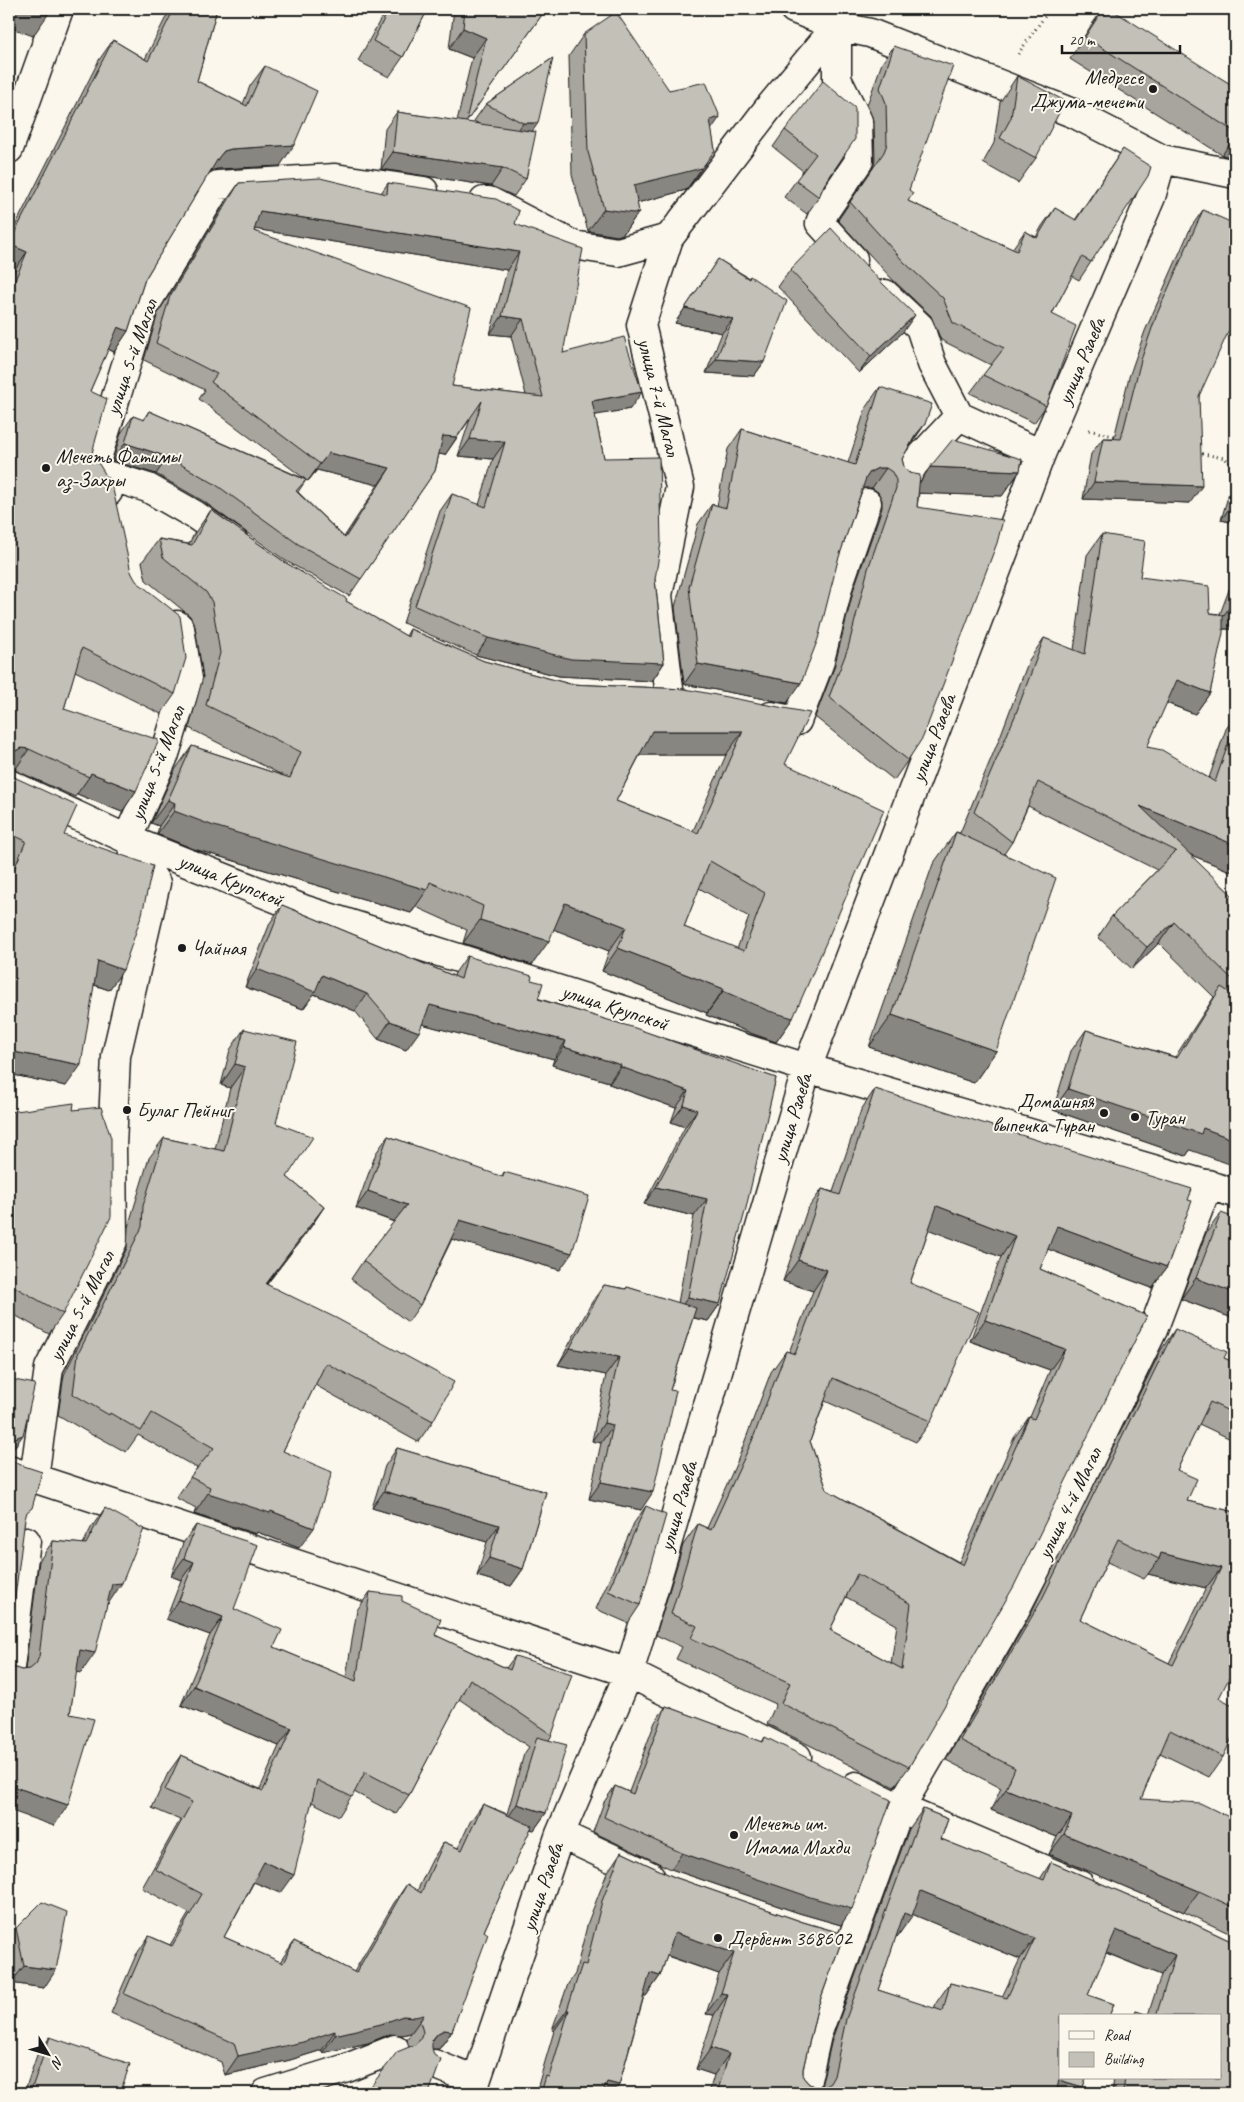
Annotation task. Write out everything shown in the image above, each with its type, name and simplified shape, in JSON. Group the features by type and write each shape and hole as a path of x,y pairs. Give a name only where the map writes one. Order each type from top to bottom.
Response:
{"street":[{"path":"9,149 59,9"},
{"path":"794,9 840,18 870,33 1075,114 1162,159 1235,174"},
{"path":"840,18 836,79 858,121 859,162 825,211 820,223 881,290 920,327 932,364 958,416 1040,454"},
{"name":"улица 7-й Магал","path":"697,702 658,696 658,595 680,487 641,325 669,238 840,18"},
{"name":"улица Рзаева","path":"474,2087 560,1834 629,1673 807,1068 1040,454 1151,196 1162,159"},
{"name":"улица 5-й Магал","path":"94,471 144,307 218,185 335,178 489,201 573,245 618,252 669,238"},
{"path":"904,480 914,464 958,416"},
{"path":"94,471 112,499 115,518"},
{"path":"94,471 148,488 195,514 255,558"},
{"path":"750,713 797,721 819,664 839,584 867,503"},
{"name":"улица 5-й Магал","path":"34,1478 49,1368 113,1241 112,1146 116,1056 156,883 127,839 165,754 188,679 180,628 159,611"},
{"name":"улица Крупской","path":"9,784 127,839 303,908 807,1068 1235,1193"},
{"name":"улица 4-й Магал","path":"804,2093 817,2035 900,1808 1013,1614 1053,1536 1153,1330 1208,1184"},
{"path":"9,1470 629,1673 900,1808 1106,1896"},
{"path":"9,1675 26,1541"},
{"path":"560,1834 671,1885"},
{"path":"822,1936 850,1944"},
{"path":"266,2093 347,2068 395,2049"},
{"path":"434,2064 474,2087"}],"path":[{"path":"999,84 1050,9"},
{"path":"1056,418 1101,434 1120,438"},
{"path":"1196,453 1225,458 1235,470"}],"building":[{"path":"39,9 51,9 49,13"},
{"path":"174,9 217,9 197,81 247,106 265,66 317,91 294,145 231,149 224,151 219,157 145,279 128,331 118,327 90,391 107,399 92,453 112,485 131,572 136,581 180,616 186,658 175,694 82,648 64,709 159,740 136,791 91,773 89,777 29,749 22,748 15,751 9,758 9,294 27,252 9,244 113,40 148,61"},
{"path":"389,9 428,9 403,57 373,41"},
{"path":"465,9 546,9 469,118 467,116 486,38 463,28"},
{"path":"1103,9 1111,9 1235,87 1235,132 1085,37"},
{"path":"616,12 669,90 706,82 720,117 710,120 715,150 702,168 634,185 639,212 633,213 604,209 588,152 584,34"},
{"path":"894,46 953,66 909,190 913,193 908,201 1017,251 1025,231 1037,238 1055,208 1076,220 1123,149 1151,167 1148,176 1091,262 1082,257 1052,314 1076,326 1046,406 983,375 1004,348 953,323 943,298 904,262 850,202 884,152 887,144 886,103 880,88"},
{"path":"553,58 538,123 523,123 486,104"},
{"path":"1017,76 1065,101 1036,158 1000,138 1011,118"},
{"path":"823,81 855,108 855,139 824,185 819,197 796,180 816,154 785,130"},
{"path":"9,109 13,111 9,123"},
{"path":"397,112 536,132 526,179 503,168 393,152"},
{"path":"320,178 387,194 388,183 496,199 519,211 515,224 583,249 563,353 624,337 642,392 592,401 604,458 659,457 661,543 655,579 664,663 571,659 488,638 415,606 452,494 486,507 505,442 470,439 482,401 457,437 443,436 435,471 361,579 298,544 215,484 168,457 125,443 133,416 144,420 149,411 306,480 296,491 345,538 390,468 329,453 320,464 211,382 217,374 156,343 170,296 239,183","holes":["260,211 519,252 502,316 523,319 543,397 452,386 471,308 254,231"]},
{"path":"1203,210 1235,224 1235,317 1199,396 1202,486 1094,482 1103,438 1121,439 1141,360 1157,314"},
{"path":"831,228 882,283 915,315 871,356 790,270"},
{"path":"718,259 749,279 750,276 787,301 764,362 716,359 733,319 685,308"},
{"path":"880,387 932,404 925,424 915,436 902,459 904,467 909,473 920,475 917,507 1003,520 997,543 923,737 908,760 829,697 848,648 868,569 896,488 896,480 892,472 886,468 878,468 870,472 866,478 838,560 818,639 801,683 698,664 689,587 712,504 726,508 742,429 855,465"},
{"path":"953,439 1022,459 1020,471 930,467"},
{"path":"211,510 286,563 408,637 410,629 484,661 570,684 685,689 810,713 785,764 884,810 793,1018 769,1011 723,991 724,989 618,948 626,927 565,903 549,941 480,920 483,906 430,882 427,890 211,825 174,811 175,803 168,800 192,746 290,778 301,752 206,705 220,653 212,602 206,592 163,557 159,539 192,545","holes":["652,731 743,731 698,833 616,801","710,861 765,893 744,951 684,927"]},
{"path":"1102,534 1145,541 1140,577 1209,586 1210,613 1223,615 1223,633 1210,693 1177,680 1147,747 1162,750 1215,782 1235,724 1235,845 1140,806 1235,898 1235,982 1174,922 1147,947 1112,916 1176,851 1038,782 1012,842 974,812 1015,716 1044,638 1085,654"},
{"path":"1235,592 1235,608 1229,608"},
{"path":"9,768 16,778 77,806 64,835 153,866 142,914 123,970 98,961 81,1065 9,1051 9,881 26,841 9,833"},
{"path":"956,832 1056,878 996,1051 892,1015"},
{"path":"282,905 461,979 467,956 532,976 531,980 543,983 538,999 635,1028 776,1078 746,1208 720,1304 688,1297 707,1199 656,1187 697,1110 684,1105 688,1091 621,1067 621,1065 564,1047 566,1041 430,1005 419,1032 390,1021 367,994 322,975 315,992 257,969"},
{"path":"1221,987 1235,996 1235,1045 1232,1049 1235,1051 1235,1140 1203,1128 1201,1134 1068,1089 1086,1030 1177,1058"},
{"path":"244,1029 297,1042 276,1123 313,1137 287,1177 324,1207 266,1284 336,1318 454,1382 433,1421 326,1363 283,1451 332,1472 314,1528 271,1511 270,1513 208,1493 210,1487 190,1477 214,1448 152,1413 141,1431 73,1394 78,1354 142,1227 143,1206 164,1138 224,1151 245,1067 235,1064"},
{"path":"875,1089 1192,1189 1188,1200 1192,1201 1167,1267 1057,1226 1040,1269 1147,1316 1014,1586 909,1767 781,1703 790,1683 691,1638 697,1626 671,1614 698,1524 711,1530 752,1441 786,1351 795,1354 827,1270 798,1260 822,1189 840,1195","holes":["937,1206 1015,1236 985,1320 1065,1349 1034,1419 1029,1417 963,1565 827,1490 810,1441 833,1378 931,1421 979,1312 910,1283","857,1574 911,1604 902,1669 830,1630"]},
{"path":"74,1103 73,1110 101,1107 111,1138 111,1217 63,1314 15,1287 9,1312 9,1112"},
{"path":"388,1136 503,1177 504,1172 589,1196 572,1253 460,1220 420,1305 363,1261 407,1205 368,1191"},
{"path":"1221,1213 1235,1218 1235,1293 1196,1278"},
{"path":"604,1285 626,1289 627,1287 696,1308 670,1390 676,1391 653,1492 601,1482 613,1425 604,1423 619,1357 570,1348"},
{"path":"1175,1329 1227,1352 1224,1358 1235,1363 1235,1414 1210,1402 1177,1470 1197,1479 1187,1501 1235,1512 1235,1666 1219,1698 1235,1706 1235,1732 1223,1757 1170,1730 1141,1799 1200,1803 1235,1820 1235,1908 1064,1834 1072,1816 1006,1789 1015,1768 960,1740 1041,1601","holes":["1118,1539 1159,1559 1161,1553 1221,1568 1173,1665 1080,1619"]},
{"path":"9,1379 35,1384 23,1435 12,1439 9,1444"},
{"path":"397,1448 546,1492 523,1569 489,1558 499,1525 384,1491"},
{"path":"9,1455 11,1460 18,1464 42,1472 32,1508 27,1512 25,1519 9,1644"},
{"path":"646,1506 666,1515 640,1605 608,1591"},
{"path":"105,1508 144,1529 122,1583 112,1584 95,1653 80,1650 70,1714 94,1719 68,1805 9,1785 9,1660 13,1667 21,1670 30,1669 36,1664 39,1657 53,1541 86,1544"},
{"path":"196,1525 258,1545 234,1609 282,1630 274,1647 356,1681 370,1592 402,1596 402,1601 441,1619 435,1635 510,1670 515,1656 572,1674 552,1735 470,1679 409,1795 365,1772 352,1797 317,1780 294,1875 264,1862 224,1937 283,1963 294,1941 356,1973 407,1884 421,1893 444,1842 462,1850 483,1804 532,1826 484,1931 488,1934 452,2031 444,2030 438,2033 432,2040 434,2055 441,2060 429,2093 366,2093 397,2052 414,2045 420,2040 423,2032 420,2021 424,2015 415,2017 403,2016 381,2024 335,2035 335,2031 303,2042 238,2056 234,2043 124,1994 149,1936 172,1946 202,1894 155,1869 192,1802 165,1790 181,1755 263,1791 292,1728 194,1686 223,1617 179,1600 194,1562 184,1558"},
{"path":"666,1706 763,1742 765,1737 891,1800 852,1909 810,1897 682,1853 604,1817 615,1786 633,1794"},
{"path":"537,1737 567,1745 546,1813 517,1804"},
{"path":"923,1809 948,1819 941,1839 1044,1880 1051,1862 1235,1943 1235,2093 1123,2093 1125,2080 1222,2080 1222,2014 1157,2014 1175,1955 1116,1930 1088,1995 1114,2004 1110,2014 1059,2014 1059,2080 1056,2093 717,2093 729,2054 711,2048 728,1994 721,1993 734,1953 675,1933 660,1976 650,1973 619,2085 607,2082 603,2093 541,2093 546,2076 549,2077 569,2010 567,2010 582,1964 586,1965 602,1901 621,1852 674,1877 803,1922 844,1934 817,2009 803,2069 803,2077 816,2088 824,2087 830,2083 834,2076 846,2019","holes":["921,1891 1035,1938 1007,1998 950,1983 943,2011 878,1990 904,1913 912,1916"]},
{"path":"42,1902 67,1912 56,1970 24,1966 16,1928"},
{"path":"50,2037 130,2064 120,2093 30,2093"},
{"path":"1059,2080 1085,2080 1083,2087"}],"place":[{"name":"Медресе Джума-мечети","path":"1153,89"},
{"name":"Мечеть Фатимы аз-Захры","path":"46,468"},
{"name":"Чайная","path":"182,948"},
{"name":"Булаг Пейниг","path":"127,1110"},
{"name":"Домашняя выпечка Туран","path":"1104,1113"},
{"name":"Туран","path":"1135,1117"},
{"name":"Мечеть им. Имама Махди","path":"734,1835"},
{"name":"Дербент 368602","path":"718,1938"}]}
